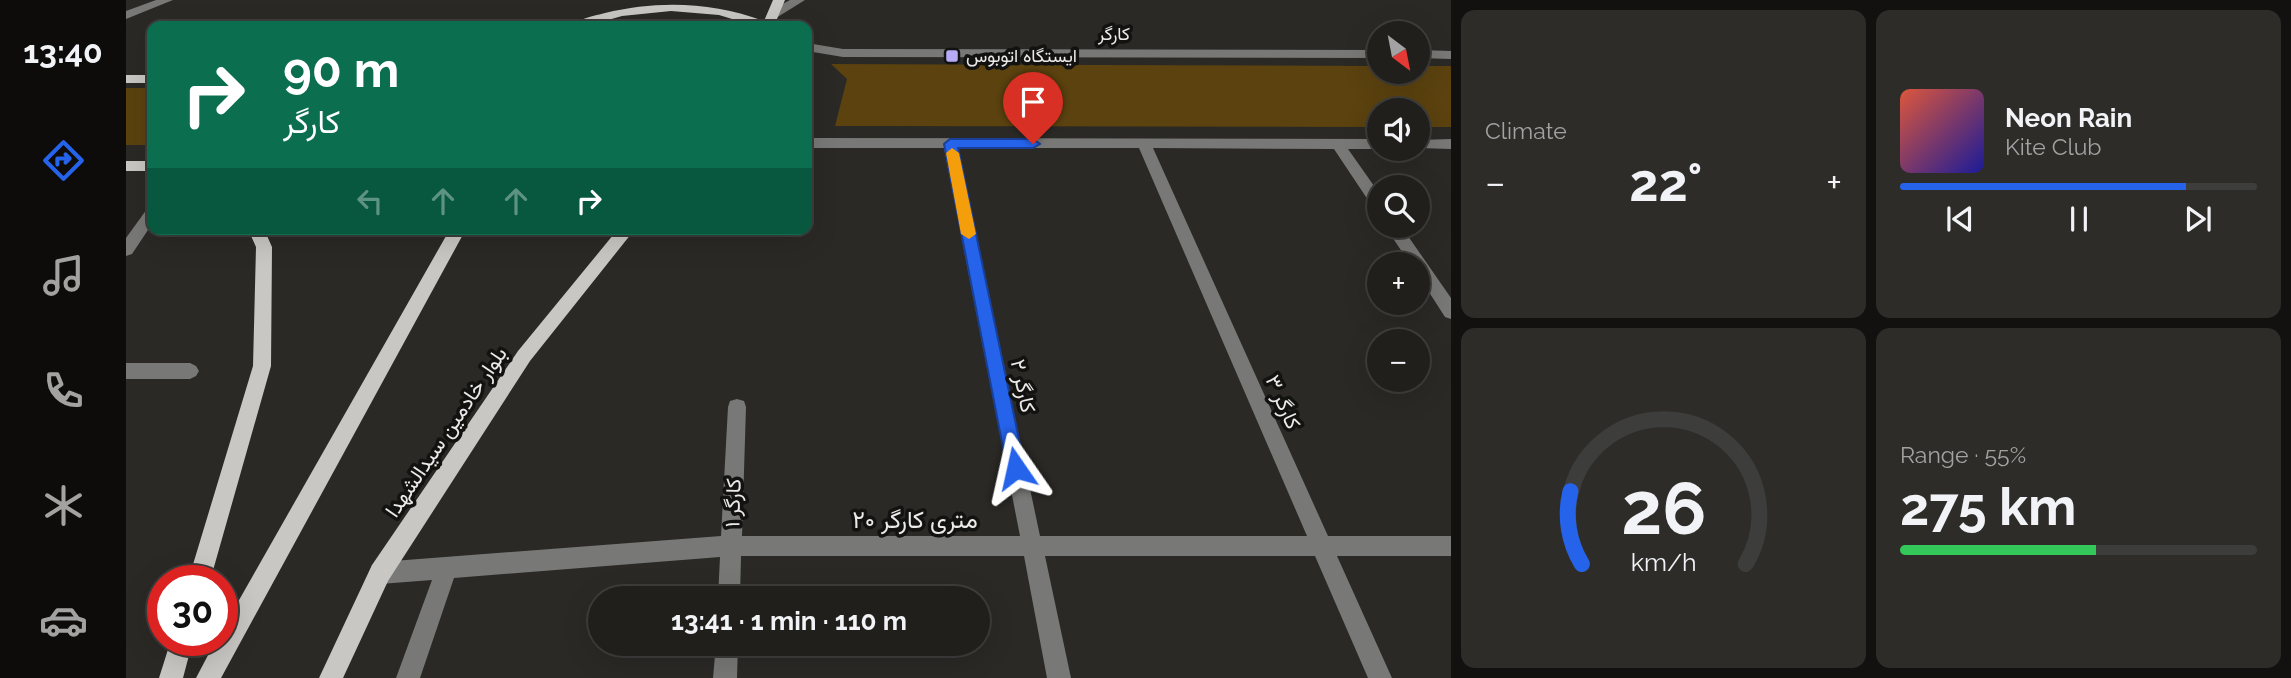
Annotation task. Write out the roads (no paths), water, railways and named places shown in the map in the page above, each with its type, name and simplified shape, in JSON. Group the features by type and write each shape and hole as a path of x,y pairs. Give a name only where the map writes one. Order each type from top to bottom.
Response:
{"main road":[{"path":"591,21 618,12 676,0"},
{"path":"770,21 779,0"},
{"path":"658,5 692,5 725,10 762,21"},
{"path":"126,79 147,79"},
{"path":"126,166 147,166"},
{"path":"204,565 262,366 264,247 259,235"},
{"path":"208,678 455,235"},
{"name":"بلوار خادمین سیدالشهدا","path":"331,678 380,573 524,356 622,235"},
{"path":"171,678 177,656"}],"street":[{"path":"126,15 167,0"},
{"path":"772,21 799,0"},
{"name":"کارگر","path":"812,48 843,53 1367,54"},
{"path":"1430,54 1451,55"},
{"path":"812,143 1367,144"},
{"name":"کارگر ۲","path":"950,144 1059,678"},
{"name":"کارگر ۳","path":"1144,144 1380,678"},
{"path":"1338,144 1367,187"},
{"path":"1430,144 1451,144"},
{"path":"126,250 147,220"},
{"path":"1401,238 1451,312"},
{"path":"126,371 190,371"},
{"name":"کارگر ۱","path":"729,586 737,407"},
{"name":"۲۰ متری کارگر","path":"380,573 731,546 1451,546"},
{"path":"408,678 447,568"},
{"path":"725,678 726,656"}],"place":[{"name":"ایستگاه اتوبوس","path":"952,56"}]}
